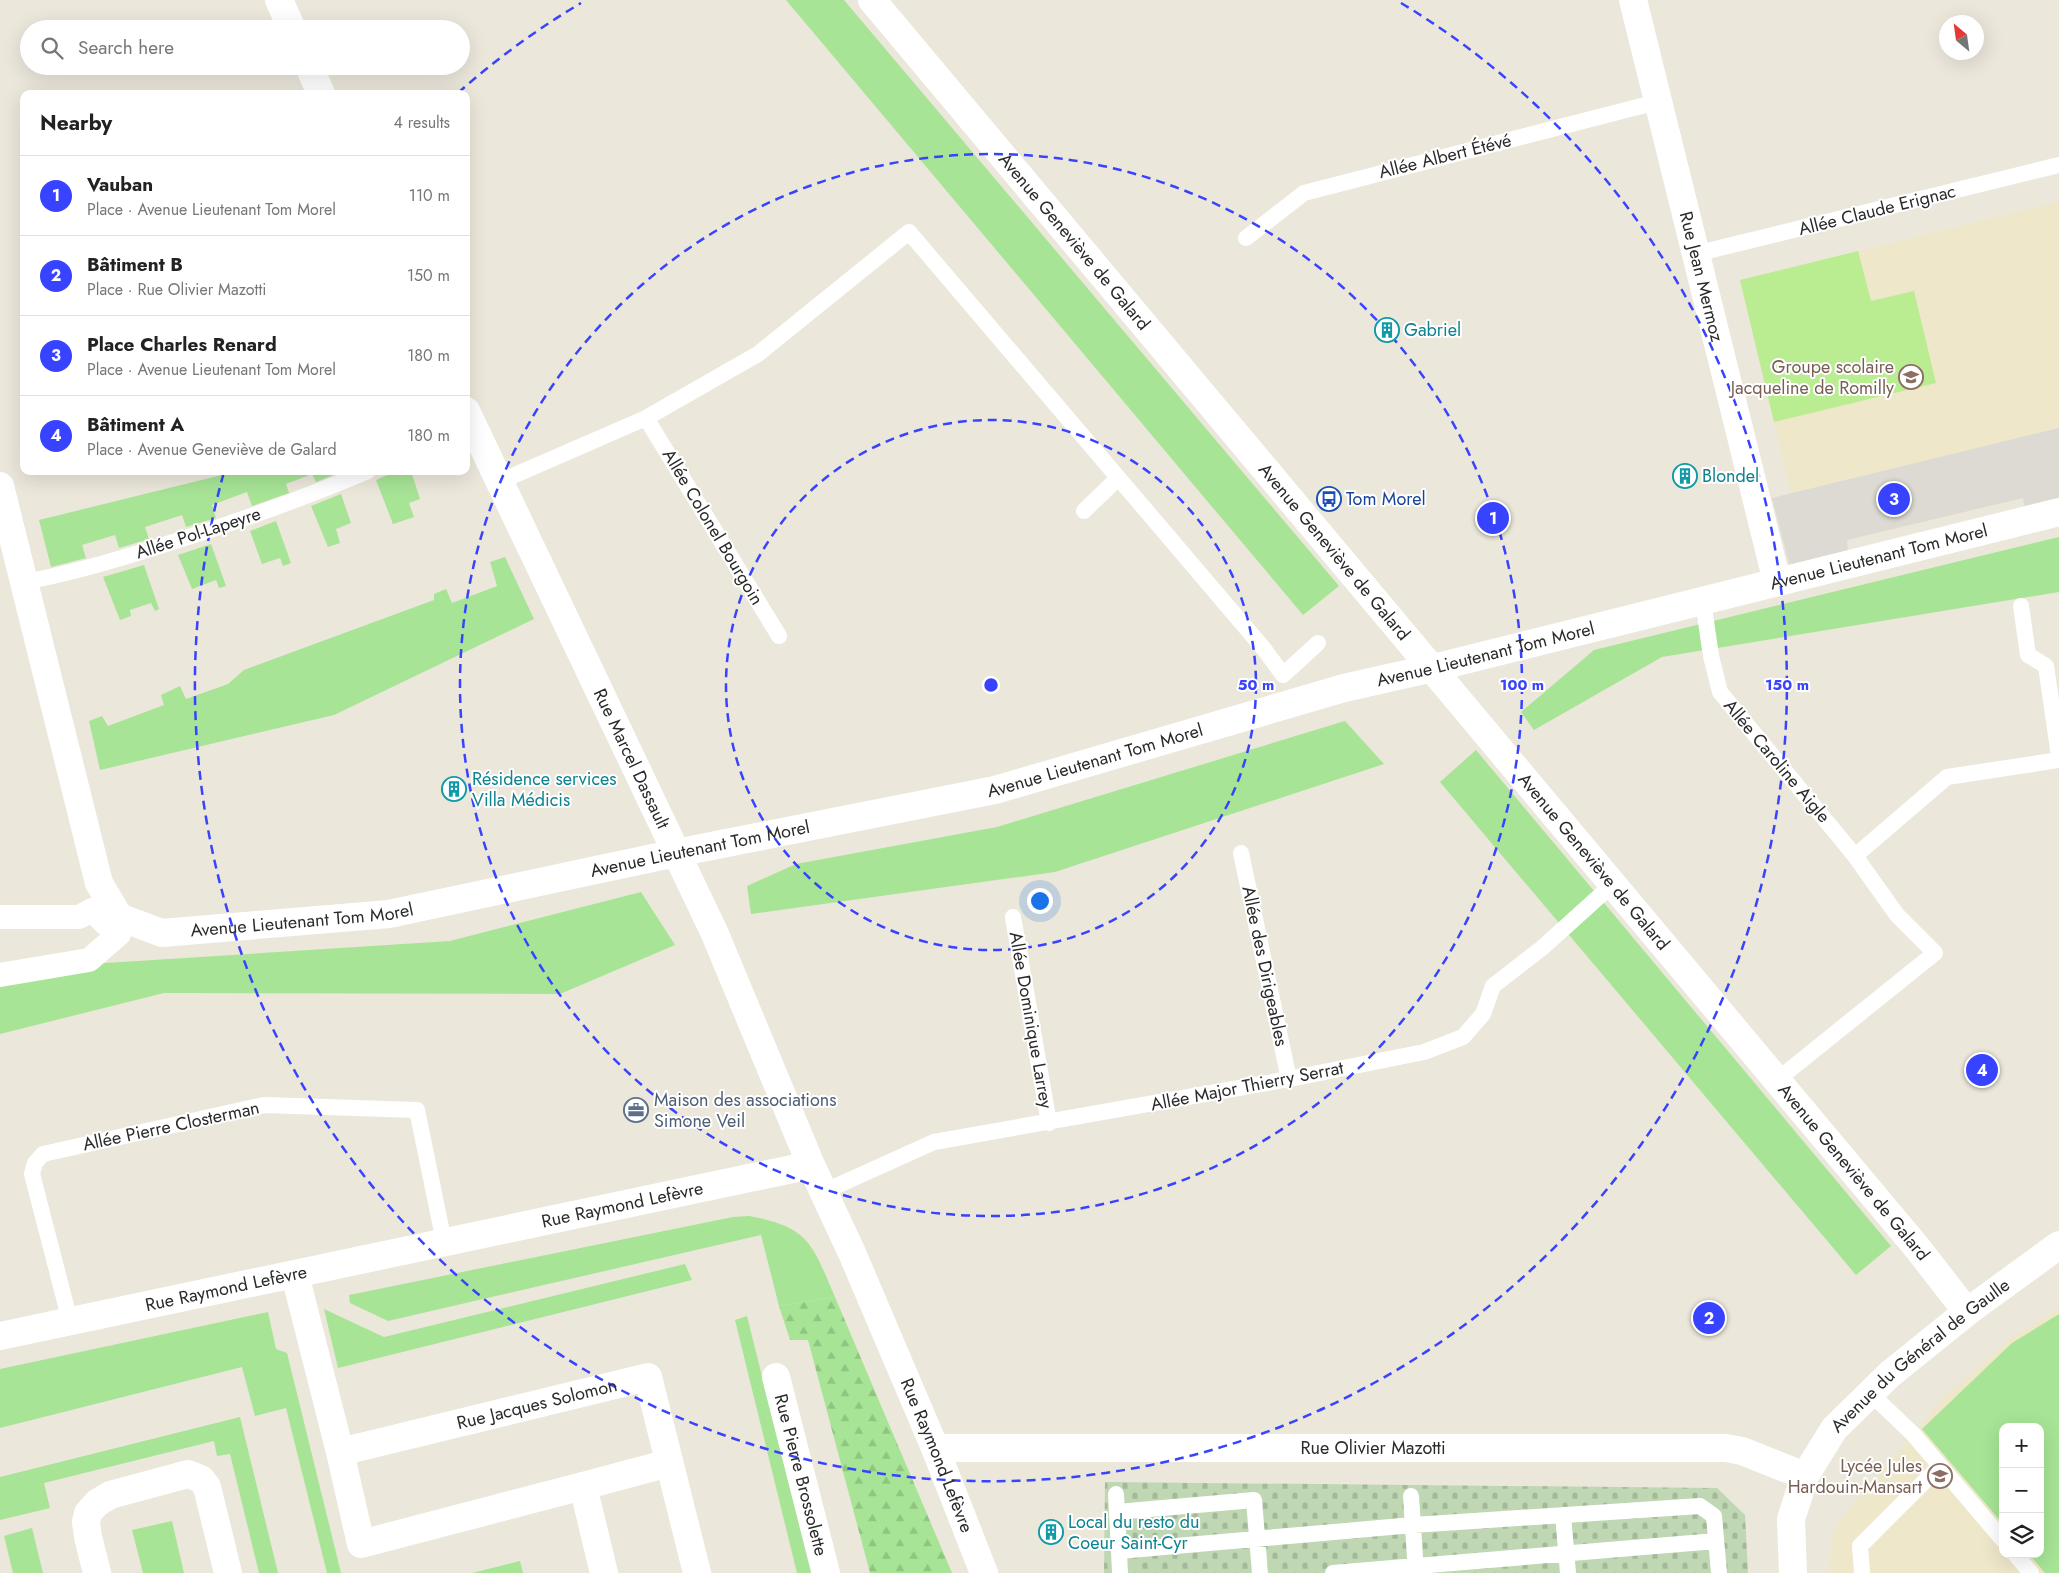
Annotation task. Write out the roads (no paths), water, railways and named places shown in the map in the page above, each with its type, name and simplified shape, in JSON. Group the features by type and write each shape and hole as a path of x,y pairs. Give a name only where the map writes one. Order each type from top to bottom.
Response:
{"street":[{"path":"279,0 288,20"},
{"name":"Avenue Geneviève de Galard","path":"872,0 954,100 1433,668 1606,890 1777,1080 1919,1250 1967,1312"},
{"name":"Rue Jean Mermoz","path":"1633,0 1777,582"},
{"path":"313,75 319,90"},
{"name":"Rue Marcel Dassault","path":"470,425 500,482 715,934 811,1165"},
{"path":"0,486 24,582"},
{"name":"Avenue Lieutenant Tom Morel","path":"24,582 99,883 119,917 162,933 389,914 676,853 995,790 1344,688 1433,668 2059,512"},
{"path":"0,917 79,917 92,910 104,923 119,934 89,960 0,975"},
{"name":"Rue Raymond Lefèvre","path":"0,1336 811,1165 852,1253 935,1448 984,1573"},
{"name":"Avenue du Général de Gaulle","path":"1793,1573 1791,1518 1805,1476 1834,1429 1890,1374 1967,1312 2059,1245"},
{"path":"294,1275 340,1452 361,1544 669,1464"},
{"name":"Rue Jacques Solomon","path":"340,1452 648,1376 697,1573"},
{"name":"Rue Pierre Brossolette","path":"776,1377 826,1573"},
{"name":"Rue Olivier Mazotti","path":"935,1448 1726,1448 1742,1451 1805,1476"},
{"path":"97,1573 86,1522 88,1513 97,1503 110,1495 188,1474 201,1479 207,1487 228,1573"},
{"path":"583,1486 604,1573"}],"lane":[{"name":"Allée Albert Étévé","path":"1246,238 1304,193 1657,102"},
{"name":"Allée Claude Erignac","path":"1695,254 2059,165"},
{"path":"500,482 646,418 758,354 909,232 1283,675 1318,643"},
{"name":"Allée Colonel Bourgoin","path":"646,418 779,636"},
{"name":"Allée Pol-Lapeyre","path":"24,582 53,577 103,564 218,529 320,492 359,475"},
{"path":"1084,511 1118,478"},
{"name":"Allée Caroline Aigle","path":"1703,601 1711,656 1720,692 1855,856 1897,915 1935,953 1777,1080"},
{"path":"1855,856 1947,777 2059,758 2046,666 2028,654 2021,606"},
{"name":"Allée des Dirigeables","path":"1241,853 1289,1080"},
{"name":"Allée Major Thierry Serrat","path":"823,1192 934,1142 1289,1080 1424,1052 1462,1037 1483,1014 1493,986 1542,948 1606,890"},
{"name":"Allée Dominique Larrey","path":"1013,917 1049,1122"},
{"name":"Allée Pierre Closterman","path":"70,1320 32,1174 35,1163 43,1154 264,1105 417,1110 444,1242"},
{"path":"1870,1393 1913,1434 1999,1535"},
{"path":"1862,1573 1860,1546 1940,1466"},
{"path":"1116,1494 1120,1573"},
{"path":"1411,1496 1416,1570"},
{"path":"1117,1512 1254,1500 1260,1573"},
{"path":"1119,1552 1413,1525 1700,1506 1714,1516 1719,1573"},
{"path":"1563,1515 1568,1573"},
{"path":"1333,1573 1416,1570 1716,1541"},
{"path":"2018,1558 2031,1573"}],"place":[{"name":"Gabriel","path":"1387,330"},
{"name":"Groupe scolaire Jacqueline de Romilly","path":"1911,377"},
{"name":"Blondel","path":"1685,476"},
{"name":"Tom Morel","path":"1329,499"},
{"name":"Place Charles Renard","path":"1894,499"},
{"name":"Vauban","path":"1493,518"},
{"name":"Résidence services Villa Médicis","path":"454,789"},
{"name":"Bâtiment A","path":"1982,1070"},
{"name":"Maison des associations Simone Veil","path":"636,1110"},
{"name":"Bâtiment B","path":"1709,1318"},
{"name":"Lycée Jules Hardouin-Mansart","path":"1940,1476"},
{"name":"Local du resto du Coeur Saint-Cyr","path":"1051,1532"}]}
